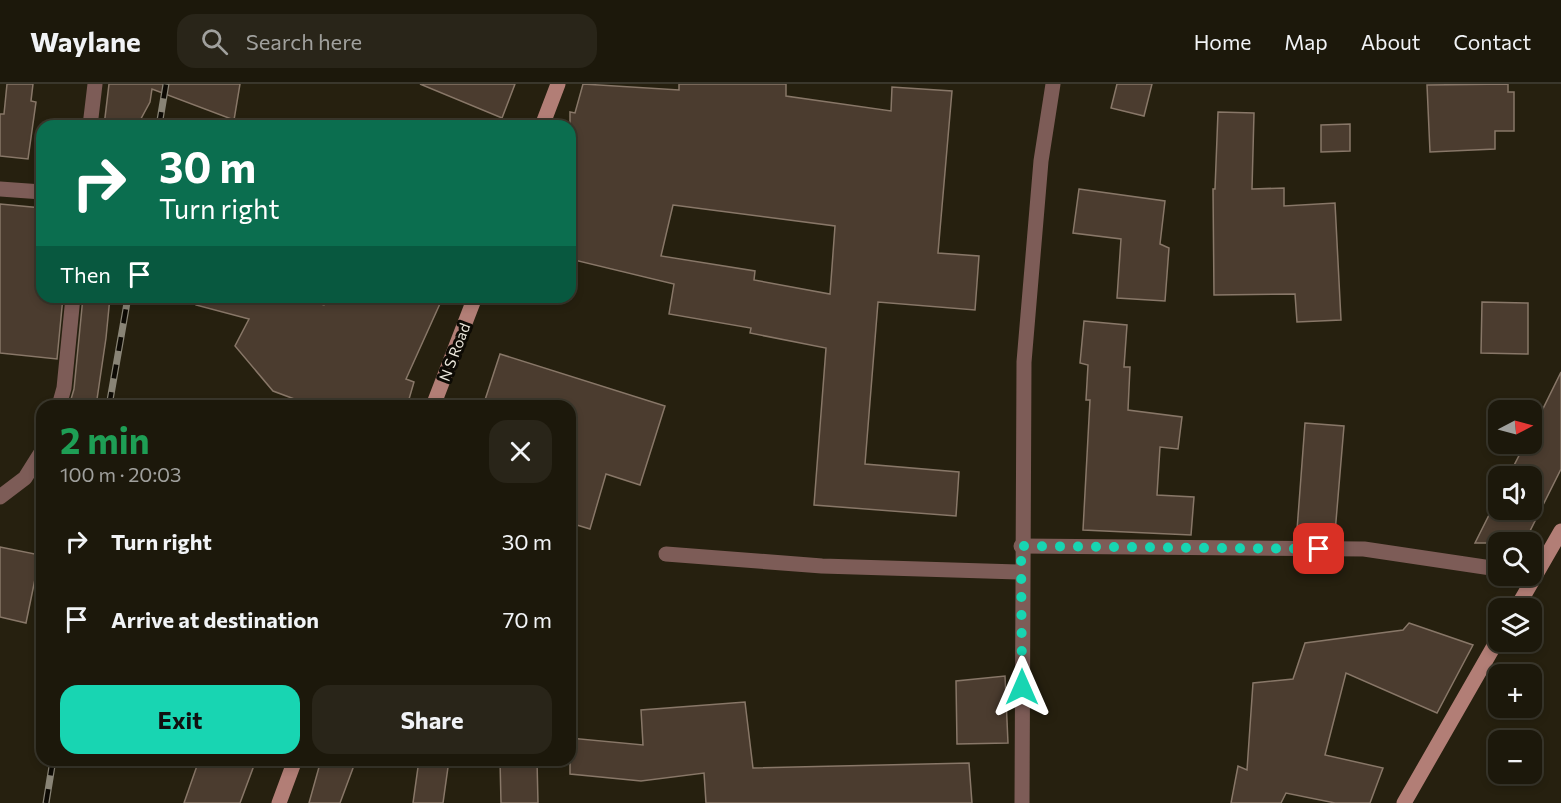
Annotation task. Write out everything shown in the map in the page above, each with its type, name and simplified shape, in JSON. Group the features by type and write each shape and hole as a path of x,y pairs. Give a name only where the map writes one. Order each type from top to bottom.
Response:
{"street":[{"path":"91,120 95,84"},
{"path":"544,120 558,84"},
{"path":"1022,803 1021,546 1024,362 1041,161 1053,84"},
{"path":"0,189 36,192"},
{"path":"61,400 64,388 72,303"},
{"name":"N S Road","path":"435,400 473,303"},
{"path":"0,497 25,478 36,461"},
{"path":"1542,562 1561,531"},
{"path":"1021,546 1364,549 1488,568"},
{"path":"666,554 822,566 1021,572"},
{"path":"1404,803 1491,652"},
{"path":"279,803 294,766"}],"building":[{"path":"7,84 33,84 31,101 36,102 28,159 0,156 0,114 4,114"},
{"path":"109,84 240,84 234,120 152,89 150,102 140,120 105,120"},
{"path":"420,84 515,84 502,118"},
{"path":"583,84 679,90 679,84 786,84 786,96 891,111 892,87 952,91 938,253 979,256 975,310 878,302 865,464 959,472 956,516 814,505 826,348 750,333 751,328 669,314 674,284 576,260 576,120 570,120 570,112 575,113","holes":["673,205 835,226 830,294 754,280 755,271 661,256"]},
{"path":"1117,84 1152,84 1144,116 1111,108"},
{"path":"1508,84 1508,92 1514,92 1514,131 1495,131 1495,149 1430,152 1427,85"},
{"path":"1218,112 1254,113 1252,189 1284,188 1284,206 1335,203 1341,320 1297,322 1295,294 1214,295 1213,189 1215,189"},
{"path":"1350,124 1350,151 1321,152 1321,125"},
{"path":"1079,189 1165,201 1160,244 1169,248 1165,301 1117,298 1121,239 1073,233"},
{"path":"0,204 36,207 36,303 62,303 57,359 0,353"},
{"path":"1482,302 1528,303 1528,354 1481,353"},
{"path":"82,303 109,303 97,400 71,400 74,389"},
{"path":"196,303 317,303 324,305 325,303 440,303 406,379 414,382 409,400 297,400 273,391 235,346 249,319 196,305"},
{"path":"1084,321 1127,325 1124,367 1130,367 1128,410 1182,417 1178,449 1160,447 1157,495 1194,497 1191,535 1083,530 1090,400 1086,400 1088,365 1080,363"},
{"path":"500,354 665,406 640,485 606,474 590,529 576,525 576,400 485,400"},
{"path":"1561,372 1561,469 1542,507 1542,466 1514,466 1520,454 1542,454 1542,411"},
{"path":"1305,423 1344,426 1335,533 1297,530"},
{"path":"1488,517 1488,520 1536,520 1530,532 1488,532 1488,543 1475,543"},
{"path":"0,547 36,554 36,574 26,623 0,617"},
{"path":"1409,623 1473,645 1437,713 1346,673 1325,755 1383,768 1370,803 1335,803 1286,793 1281,803 1231,803 1238,766 1247,770 1253,683 1293,679 1305,643 1403,630"},
{"path":"1005,676 1008,743 957,744 956,681"},
{"path":"745,702 753,768 969,763 972,803 706,803 704,773 641,781 570,774 570,766 576,766 576,739 643,745 641,710"},
{"path":"197,766 254,766 240,803 184,803"},
{"path":"319,766 354,766 340,803 309,803"},
{"path":"418,766 448,766 443,803 413,803"},
{"path":"500,766 537,766 538,803 501,803"}],"railway":[{"path":"160,120 166,84"},
{"path":"110,400 127,303"},
{"path":"46,803 52,766"}],"route":[{"path":"1022,687 1021,546 1319,549"}]}
